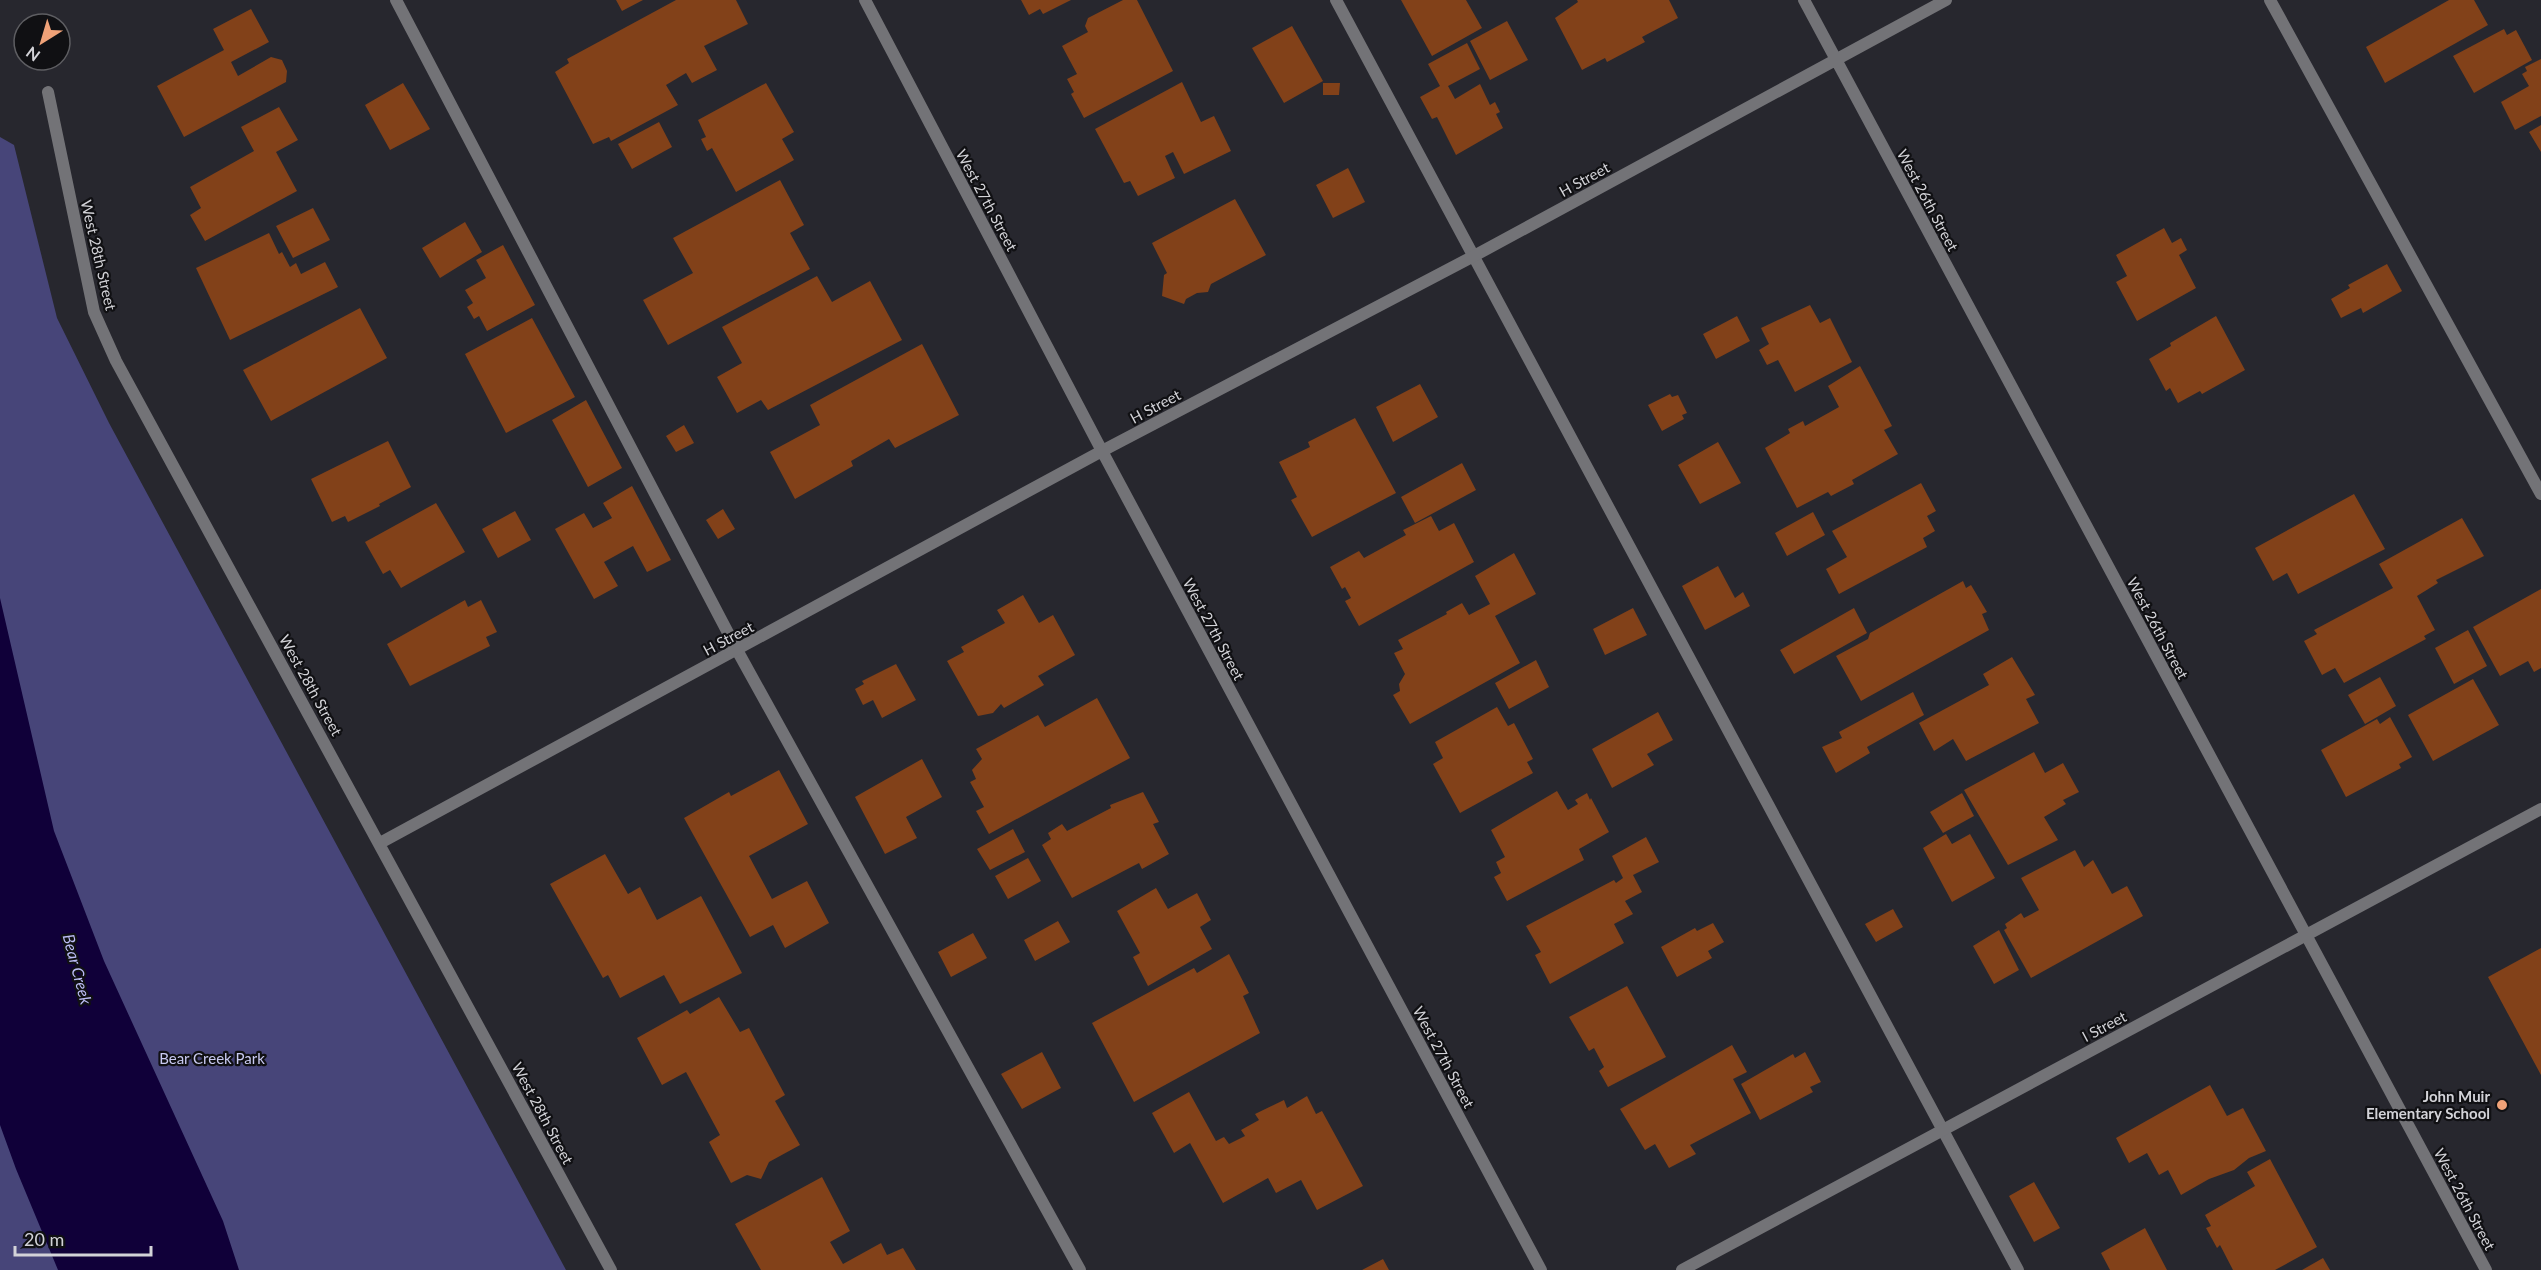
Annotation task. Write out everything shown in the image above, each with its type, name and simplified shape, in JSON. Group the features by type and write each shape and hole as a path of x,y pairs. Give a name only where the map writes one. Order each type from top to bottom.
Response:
{"street":[{"path":"396,0 737,650 1080,1270"},
{"name":"West 27th Street","path":"865,0 1101,451 1541,1270"},
{"path":"1336,0 2018,1270"},
{"name":"West 26th Street","path":"1804,0 2486,1270"},
{"name":"H Street","path":"380,843 1101,451 1472,257 1946,0"},
{"path":"2270,0 2541,494"},
{"name":"West 28th Street","path":"48,92 94,312 116,361 611,1270"},
{"name":"I Street","path":"1682,1270 2541,809"}],"green space":[{"name":"Bear Creek Park","path":"0,137 14,145 57,318 109,423 566,1270 0,1270"}],"water":[{"name":"Bear Creek","path":"0,598 54,831 104,961 223,1221 239,1270 58,1270 0,1125"}],"building":[{"path":"616,0 643,0 622,11"},
{"path":"676,0 736,0 748,24 704,46 717,70 692,83 686,73 666,85 678,105 611,141 609,137 593,144 555,72 569,63 567,59"},
{"path":"1021,0 1071,0 1043,14 1040,9 1029,15"},
{"path":"1123,0 1137,0 1173,71 1084,118 1071,94 1074,92 1067,79 1077,74 1062,46 1088,32 1085,26 1088,18"},
{"path":"1401,0 1466,0 1482,28 1432,56"},
{"path":"1577,0 1669,0 1678,18 1642,37 1645,42 1607,62 1605,58 1582,70 1555,18 1578,2"},
{"path":"2449,0 2474,0 2488,25 2385,83 2366,47"},
{"path":"251,9 269,42 231,62 238,76 271,57 282,60 287,71 286,82 184,137 157,86 224,50 213,29"},
{"path":"1507,21 1528,60 1490,80 1470,41"},
{"path":"1292,26 1323,81 1284,103 1252,48"},
{"path":"2504,29 2507,35 2516,30 2532,60 2474,93 2453,56"},
{"path":"1467,43 1480,69 1448,86 1455,99 1480,84 1490,105 1495,102 1500,112 1496,114 1503,128 1456,155 1437,117 1432,119 1420,97 1440,86 1428,64"},
{"path":"2541,59 2541,116 2515,130 2501,102 2529,86 2522,74 2527,71 2525,67"},
{"path":"1182,82 1201,122 1214,116 1231,151 1184,174 1173,152 1165,156 1175,178 1138,196 1130,181 1124,183 1095,129"},
{"path":"403,83 430,129 390,150 365,105"},
{"path":"766,83 794,132 782,139 794,160 736,192 712,148 707,151 701,139 706,137 698,120"},
{"path":"1323,83 1340,83 1339,95 1323,95"},
{"path":"279,107 298,140 276,152 297,191 205,241 190,215 201,208 190,187 254,151 241,127"},
{"path":"659,122 672,147 632,169 618,144"},
{"path":"2541,125 2541,152 2529,132"},
{"path":"1348,168 1365,202 1333,218 1316,185"},
{"path":"780,180 804,225 790,233 810,269 668,345 643,300 693,273 673,238"},
{"path":"1235,199 1266,255 1211,284 1208,292 1197,293 1186,299 1184,304 1162,296 1164,275 1167,273 1152,243"},
{"path":"313,208 330,240 293,258 276,226"},
{"path":"465,222 482,252 440,278 422,248"},
{"path":"2164,228 2172,243 2181,238 2187,250 2179,255 2196,288 2137,321 2116,282 2127,276 2116,255"},
{"path":"269,233 279,254 282,252 290,267 296,263 301,274 325,262 338,287 230,340 196,268"},
{"path":"503,245 535,305 487,331 479,316 474,319 467,307 473,303 465,290 486,278 476,260"},
{"path":"2387,264 2402,291 2363,313 2361,308 2341,318 2331,299 2350,288 2348,285"},
{"path":"817,276 832,302 870,281 902,340 768,410 761,400 737,413 717,377 742,363 722,327"},
{"path":"1810,305 1820,323 1830,318 1852,362 1795,392 1778,360 1767,365 1759,350 1769,344 1761,328"},
{"path":"360,308 387,358 271,421 243,370"},
{"path":"1737,316 1750,341 1716,359 1703,334"},
{"path":"2216,316 2245,370 2202,394 2200,391 2178,403 2170,388 2166,391 2149,359 2171,346 2170,343"},
{"path":"532,318 575,397 506,433 465,354"},
{"path":"922,344 959,415 895,448 889,439 851,461 853,466 795,499 770,452 820,425 810,405"},
{"path":"1860,366 1892,426 1884,430 1898,454 1852,480 1854,484 1831,496 1828,492 1797,508 1765,448 1790,433 1788,429 1803,421 1805,426 1839,407 1828,386"},
{"path":"1420,384 1438,417 1393,442 1376,407"},
{"path":"1670,394 1672,397 1678,395 1687,413 1682,415 1684,419 1662,431 1648,405"},
{"path":"586,400 622,468 588,487 552,420"},
{"path":"1355,418 1396,493 1312,537 1291,500 1297,497 1279,462 1310,447 1308,442"},
{"path":"684,425 694,443 676,452 666,436"},
{"path":"388,441 411,487 348,522 345,516 332,522 311,479"},
{"path":"1718,442 1741,483 1700,504 1678,465"},
{"path":"1462,463 1476,490 1415,523 1401,497"},
{"path":"1921,483 1936,511 1927,516 1935,531 1923,538 1927,547 1839,594 1826,569 1847,557 1832,531"},
{"path":"632,486 671,560 647,572 633,546 604,562 618,586 594,599 555,529 584,513 593,528 612,518 603,503"},
{"path":"2354,494 2385,549 2298,594 2287,573 2273,581 2255,548"},
{"path":"436,503 465,552 401,588 390,570 383,574 365,542"},
{"path":"723,509 735,529 718,539 706,520"},
{"path":"515,511 531,540 498,558 482,529"},
{"path":"1813,512 1825,535 1787,556 1775,533"},
{"path":"1431,516 1439,531 1454,523 1474,562 1359,626 1345,601 1351,598 1345,587 1342,589 1330,567 1359,551 1364,558 1406,535 1403,530"},
{"path":"2462,518 2484,556 2436,580 2438,583 2417,596 2435,630 2424,636 2426,639 2344,683 2335,668 2322,675 2304,641 2317,634 2314,630 2393,588 2379,564"},
{"path":"1514,553 1536,594 1495,616 1520,663 1410,724 1393,695 1400,691 1399,684 1405,674 1394,653 1403,649 1398,640 1447,614 1446,612 1462,603 1469,615 1490,604 1475,576"},
{"path":"1718,566 1735,598 1743,592 1750,606 1705,630 1682,586"},
{"path":"1963,581 1966,588 1971,585 1987,612 1982,614 1989,630 1861,701 1836,656 1868,639 1870,633"},
{"path":"2541,589 2541,668 2534,672 2528,661 2500,676 2473,627"},
{"path":"1023,595 1039,623 1053,615 1075,655 1038,676 1044,685 1004,708 1001,704 993,713 978,716 947,661 964,652 961,647 1005,623 997,610"},
{"path":"465,600 468,607 481,600 497,632 486,637 490,646 410,686 387,644"},
{"path":"1633,608 1647,635 1605,655 1593,629"},
{"path":"1854,608 1867,633 1794,674 1780,650"},
{"path":"2468,630 2487,666 2454,684 2435,648"},
{"path":"2012,657 2035,695 2026,699 2039,723 1966,761 1953,739 1934,751 1919,723 1989,685 1983,674"},
{"path":"1536,660 1549,687 1509,709 1495,683"},
{"path":"896,664 916,700 882,718 873,700 863,705 855,689 864,684 862,681"},
{"path":"2380,677 2396,706 2365,724 2348,695"},
{"path":"2473,679 2499,725 2433,761 2408,715"},
{"path":"1913,692 1924,715 1867,747 1870,753 1836,773 1822,747 1842,738 1839,732"},
{"path":"1097,698 1130,758 989,834 976,811 984,807 970,782 976,779 972,770 982,759 976,749 1038,715 1045,727"},
{"path":"1497,707 1508,726 1514,723 1533,759 1527,762 1533,773 1460,813 1433,764 1443,758 1435,742"},
{"path":"1658,712 1673,740 1647,754 1654,765 1612,788 1592,749"},
{"path":"2390,717 2412,757 2399,764 2401,768 2346,797 2321,750 2377,719 2380,724"},
{"path":"2034,752 2045,773 2063,763 2079,792 2063,800 2066,804 2044,817 2058,840 2008,865 1964,790"},
{"path":"922,759 942,797 906,817 917,838 885,854 855,797"},
{"path":"779,770 808,824 749,856 772,899 807,881 829,923 785,948 773,925 750,937 684,818 729,792 731,796"},
{"path":"1557,791 1568,810 1578,804 1575,800 1587,793 1609,832 1579,849 1584,860 1507,901 1494,877 1501,873 1496,862 1505,857 1491,830"},
{"path":"1143,792 1159,822 1153,824 1169,854 1142,869 1139,863 1072,898 1042,845 1051,839 1048,833 1062,824 1067,831 1111,808 1110,805"},
{"path":"1962,793 1974,816 1943,833 1930,812"},
{"path":"1013,829 1025,852 990,870 977,849"},
{"path":"1946,834 1952,844 1970,834 1995,878 1952,902 1923,848"},
{"path":"1646,837 1659,862 1633,875 1642,892 1625,901 1633,914 1614,924 1624,943 1550,984 1535,955 1541,952 1526,926 1614,880 1616,883 1623,878 1612,856"},
{"path":"2075,850 2084,867 2093,860 2112,894 2127,886 2143,916 2031,978 2004,930 2007,928 2005,924 2021,913 2024,918 2039,910 2021,878"},
{"path":"605,854 628,894 640,887 657,920 701,896 742,973 680,1004 664,975 620,998 608,975 603,978 550,884"},
{"path":"1028,858 1041,881 1008,899 995,876"},
{"path":"1156,888 1168,909 1197,893 1211,920 1200,927 1212,949 1148,986 1133,957 1140,953 1117,911"},
{"path":"1893,909 1903,927 1876,942 1865,924"},
{"path":"1058,921 1070,942 1035,961 1024,940"},
{"path":"1713,923 1724,942 1708,951 1712,958 1677,977 1661,947 1695,928 1697,931"},
{"path":"1999,930 2019,970 1994,984 1973,946"},
{"path":"973,933 987,958 951,977 938,952"},
{"path":"2541,948 2541,1075 2488,977"},
{"path":"1229,954 1249,993 1243,996 1260,1033 1134,1102 1092,1023 1194,968 1197,973"},
{"path":"1627,986 1666,1057 1608,1087 1599,1071 1604,1067 1594,1048 1589,1051 1569,1017"},
{"path":"719,997 740,1032 749,1028 785,1095 775,1101 800,1145 769,1162 761,1179 747,1175 731,1183 709,1142 720,1135 686,1072 662,1085 637,1038 687,1010 690,1014"},
{"path":"1732,1045 1747,1072 1733,1079 1751,1113 1690,1145 1696,1154 1669,1168 1655,1144 1645,1150 1620,1109"},
{"path":"1042,1052 1061,1088 1022,1109 1001,1074"},
{"path":"1805,1052 1821,1082 1810,1087 1813,1092 1760,1120 1741,1084 1793,1054 1795,1058"},
{"path":"2210,1085 2227,1116 2243,1108 2266,1151 2249,1158 2234,1170 2209,1179 2181,1195 2168,1170 2159,1175 2147,1153 2129,1163 2116,1138"},
{"path":"1189,1092 1216,1141 1224,1137 1229,1144 1245,1136 1241,1130 1259,1120 1255,1114 1284,1100 1287,1108 1307,1096 1316,1114 1322,1111 1363,1186 1317,1210 1301,1180 1276,1193 1268,1178 1223,1203 1190,1143 1174,1153 1152,1113"},
{"path":"2270,1159 2317,1247 2275,1270 2233,1270 2220,1245 2217,1248 2206,1228 2211,1226 2205,1215 2255,1186 2247,1172"},
{"path":"822,1177 850,1231 830,1242 843,1264 881,1243 887,1255 903,1248 916,1270 761,1270 735,1224"},
{"path":"2034,1182 2060,1228 2034,1242 2009,1196"},
{"path":"2145,1228 2167,1270 2110,1270 2101,1253"},
{"path":"2323,1258 2330,1270 2302,1270"},
{"path":"1383,1259 1389,1270 1362,1270"}],"place":[{"name":"John Muir Elementary School","path":"2502,1105"}]}
